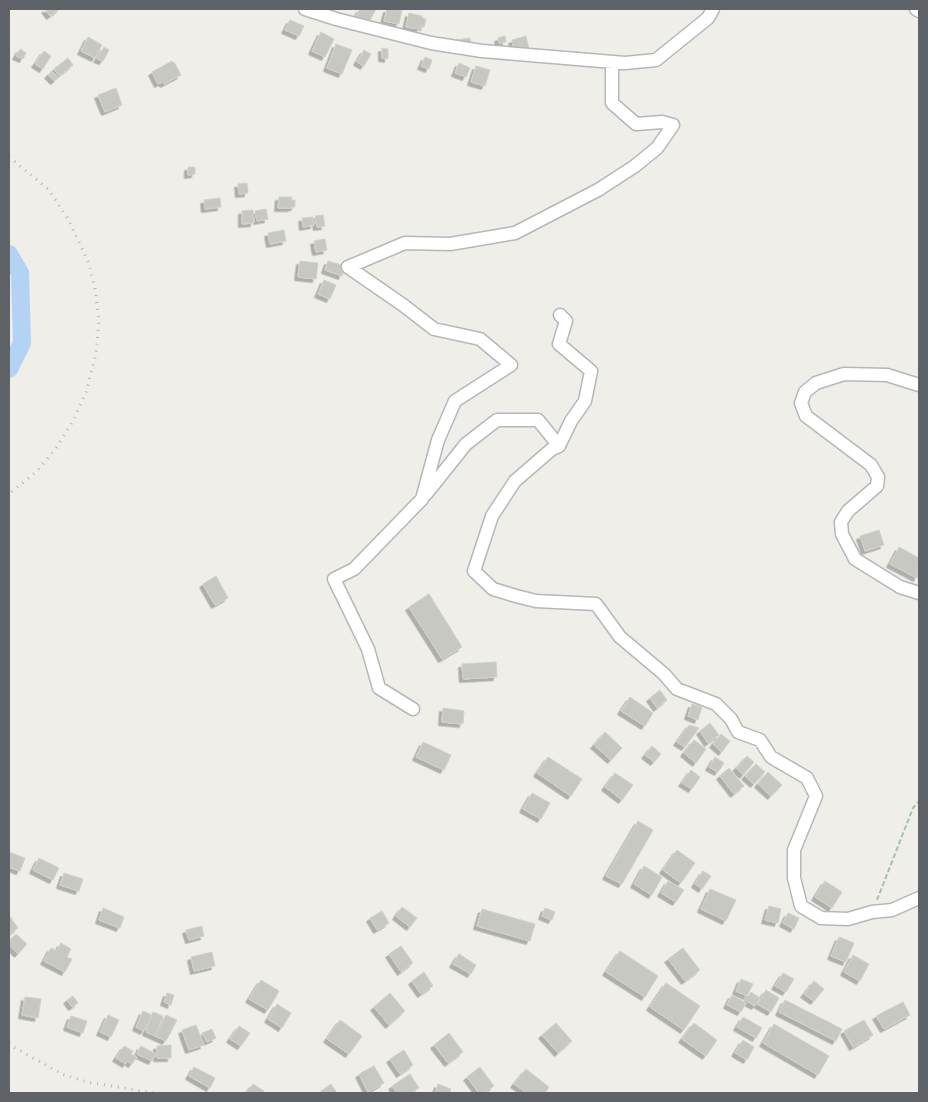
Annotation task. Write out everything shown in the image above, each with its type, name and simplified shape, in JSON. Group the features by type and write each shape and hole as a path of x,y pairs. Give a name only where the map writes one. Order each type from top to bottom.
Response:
{"street":[{"path":"305,9 336,19 431,43 482,51 625,63 656,60 708,18 714,9"},
{"path":"422,499 438,440 455,401 512,365 480,340 434,329 348,267 405,243 450,244 515,233 598,190 635,166 657,148 673,125 662,122 636,124 612,103 612,62"},
{"path":"560,315 566,321 559,344 591,371 585,401 571,421 559,446 552,449 516,481 496,509 474,571 493,589 516,596 536,601 596,604 620,637 664,674 677,689 716,704 731,719 738,732 760,740 771,757 807,778 816,796 794,850 794,878 801,906 822,918 848,919 872,912 892,910 919,898"},
{"path":"919,384 888,375 844,374 816,383 805,392 801,403 806,416 871,466 878,476 877,486 848,512 841,522 842,534 855,559 900,587 919,593"},
{"path":"413,709 379,688 368,649 334,579 354,569 422,499 466,444 497,420 538,420 559,446"}],"path":[{"path":"872,912 913,808 919,801"}],"building":[{"path":"45,9 60,9 50,16"},
{"path":"360,9 376,9 369,22 356,16"},
{"path":"387,9 402,10 399,24 384,21"},
{"path":"409,13 426,19 424,27 420,26 420,29 406,27"},
{"path":"290,20 304,26 299,36 285,30"},
{"path":"321,32 334,39 325,57 312,51"},
{"path":"505,36 506,42 499,43 498,38"},
{"path":"526,36 529,49 515,53 512,40"},
{"path":"88,37 102,45 95,58 81,51"},
{"path":"470,38 471,46 457,47 456,40"},
{"path":"336,44 352,50 342,74 327,68"},
{"path":"104,47 109,50 103,61 97,59"},
{"path":"382,48 388,49 388,59 382,58"},
{"path":"20,49 26,53 23,59 16,56"},
{"path":"364,50 371,54 364,66 357,62"},
{"path":"44,51 51,56 43,69 35,64"},
{"path":"425,57 432,60 429,69 421,66"},
{"path":"68,58 73,65 59,76 54,69"},
{"path":"172,61 181,75 164,84 162,82 158,84 152,72"},
{"path":"459,63 470,68 466,77 455,73"},
{"path":"476,66 490,70 485,86 471,82"},
{"path":"52,71 58,78 54,81 48,75"},
{"path":"116,88 122,105 105,112 98,95"},
{"path":"188,167 195,167 195,174 188,175"},
{"path":"247,183 248,193 239,194 238,184"},
{"path":"279,197 292,197 291,200 295,200 295,207 278,208"},
{"path":"220,198 221,207 205,209 204,200"},
{"path":"266,209 268,219 257,221 255,211"},
{"path":"253,210 254,223 242,224 242,211"},
{"path":"323,215 325,226 317,227 315,216"},
{"path":"313,217 314,225 303,227 302,218"},
{"path":"284,230 286,241 270,244 268,233"},
{"path":"325,239 327,250 316,252 314,241"},
{"path":"300,261 318,263 316,279 298,277"},
{"path":"328,261 345,266 342,276 325,270"},
{"path":"324,280 336,285 330,299 318,294"},
{"path":"879,530 884,545 865,551 860,536"},
{"path":"899,547 919,558 917,578 890,564"},
{"path":"216,576 228,598 215,605 203,584"},
{"path":"429,594 462,647 442,659 409,607"},
{"path":"496,662 497,677 463,679 462,664"},
{"path":"660,690 667,700 657,708 650,698"},
{"path":"630,697 653,713 645,726 621,711"},
{"path":"692,704 702,707 698,720 688,716"},
{"path":"443,708 464,711 463,724 442,722"},
{"path":"710,723 719,735 708,743 700,731"},
{"path":"689,725 699,728 685,747 677,742"},
{"path":"605,732 622,748 611,760 594,745"},
{"path":"721,734 730,741 722,752 713,744"},
{"path":"694,740 706,749 696,763 684,753"},
{"path":"423,742 451,755 444,770 416,757"},
{"path":"652,746 661,754 654,762 645,755"},
{"path":"747,756 754,762 743,775 736,768"},
{"path":"548,757 582,779 571,796 537,773"},
{"path":"715,757 724,763 718,772 709,767"},
{"path":"756,764 765,772 754,784 745,776"},
{"path":"729,768 744,786 734,794 720,776"},
{"path":"691,770 700,777 692,789 682,783"},
{"path":"768,772 782,785 771,796 758,784"},
{"path":"615,773 633,785 622,800 605,787"},
{"path":"532,793 550,803 541,819 523,809"},
{"path":"638,821 653,830 622,884 606,876"},
{"path":"677,850 695,863 681,883 663,870"},
{"path":"9,852 25,858 20,871 9,867"},
{"path":"39,858 59,868 53,880 33,870"},
{"path":"644,866 662,877 652,895 634,884"},
{"path":"703,871 711,876 702,889 695,884"},
{"path":"64,873 83,879 79,891 60,885"},
{"path":"668,881 684,890 676,902 661,893"},
{"path":"825,881 842,892 832,908 815,897"},
{"path":"710,889 736,900 726,921 701,909"},
{"path":"769,906 781,909 778,923 765,920"},
{"path":"402,907 417,918 410,927 396,916"},
{"path":"103,908 124,917 120,928 99,920"},
{"path":"545,908 555,912 552,920 542,916"},
{"path":"482,909 535,924 530,941 477,926"},
{"path":"382,911 389,923 377,930 370,918"},
{"path":"788,913 799,918 794,929 783,923"},
{"path":"9,915 18,928 9,935"},
{"path":"202,926 204,936 189,940 186,930"},
{"path":"16,934 27,944 18,954 9,945 9,941"},
{"path":"839,937 854,943 846,962 831,956"},
{"path":"61,943 71,949 67,957 72,959 65,972 44,961 51,948 57,951"},
{"path":"401,946 413,963 401,972 389,954"},
{"path":"683,948 700,970 685,981 668,959"},
{"path":"620,951 658,976 645,997 606,972"},
{"path":"212,952 215,966 194,971 191,957"},
{"path":"459,954 476,965 471,974 453,964"},
{"path":"853,955 869,964 860,981 844,972"},
{"path":"424,972 433,986 421,994 412,981"},
{"path":"783,973 794,979 786,992 775,986"},
{"path":"741,979 753,984 747,996 736,991"},
{"path":"261,980 279,991 268,1010 249,999"},
{"path":"814,981 824,989 814,1001 804,994"},
{"path":"666,983 700,1006 684,1030 650,1007"},
{"path":"766,990 779,998 771,1012 757,1004"},
{"path":"751,992 760,998 755,1006 746,1001"},
{"path":"167,993 174,995 171,1005 164,1002"},
{"path":"390,993 405,1011 389,1025 374,1007"},
{"path":"732,995 746,1003 741,1012 727,1005"},
{"path":"73,996 78,1003 72,1007 67,1000"},
{"path":"25,997 41,999 38,1018 22,1015"},
{"path":"785,1000 842,1029 836,1041 779,1012"},
{"path":"903,1002 910,1015 884,1029 876,1016"},
{"path":"277,1004 291,1013 282,1028 268,1019"},
{"path":"143,1011 152,1015 144,1031 136,1027"},
{"path":"153,1012 163,1016 155,1036 146,1032"},
{"path":"108,1015 119,1020 111,1037 100,1032"},
{"path":"166,1015 177,1020 166,1041 155,1036"},
{"path":"71,1016 87,1021 83,1033 67,1027"},
{"path":"743,1017 762,1028 756,1038 737,1027"},
{"path":"340,1020 362,1036 349,1054 327,1039"},
{"path":"864,1020 873,1035 853,1047 844,1031"},
{"path":"556,1023 572,1041 558,1053 542,1035"},
{"path":"694,1023 717,1040 706,1056 682,1039"},
{"path":"774,1024 829,1056 818,1075 763,1043"},
{"path":"196,1025 204,1045 189,1050 182,1030"},
{"path":"239,1026 250,1033 241,1046 230,1039"},
{"path":"212,1029 216,1038 207,1042 202,1033"},
{"path":"449,1033 463,1052 448,1063 434,1045"},
{"path":"743,1040 754,1047 747,1060 735,1053"},
{"path":"171,1045 171,1058 157,1058 157,1046"},
{"path":"124,1046 133,1051 131,1054 137,1057 132,1064 127,1061 126,1064 116,1058"},
{"path":"141,1046 156,1054 152,1061 137,1054"},
{"path":"404,1050 413,1065 400,1074 390,1059"},
{"path":"374,1066 384,1083 368,1092 359,1074"},
{"path":"194,1067 215,1078 210,1088 189,1076"},
{"path":"480,1067 494,1086 483,1093 479,1093 467,1077"},
{"path":"526,1069 549,1087 545,1093 527,1093 514,1084"},
{"path":"410,1074 419,1088 411,1093 397,1093 392,1086"},
{"path":"253,1084 264,1091 262,1093 246,1093"},
{"path":"331,1084 337,1093 323,1093 321,1091"},
{"path":"438,1084 451,1089 450,1093 435,1093"}],"waterway":[{"path":"9,254 20,273 22,343 9,369"}],"railway":[{"path":"9,157 48,189 68,219 88,261 95,288 99,320 96,354 86,392 74,419 57,447 36,472 9,494"},
{"path":"9,1043 62,1074 87,1082 154,1093"}]}
